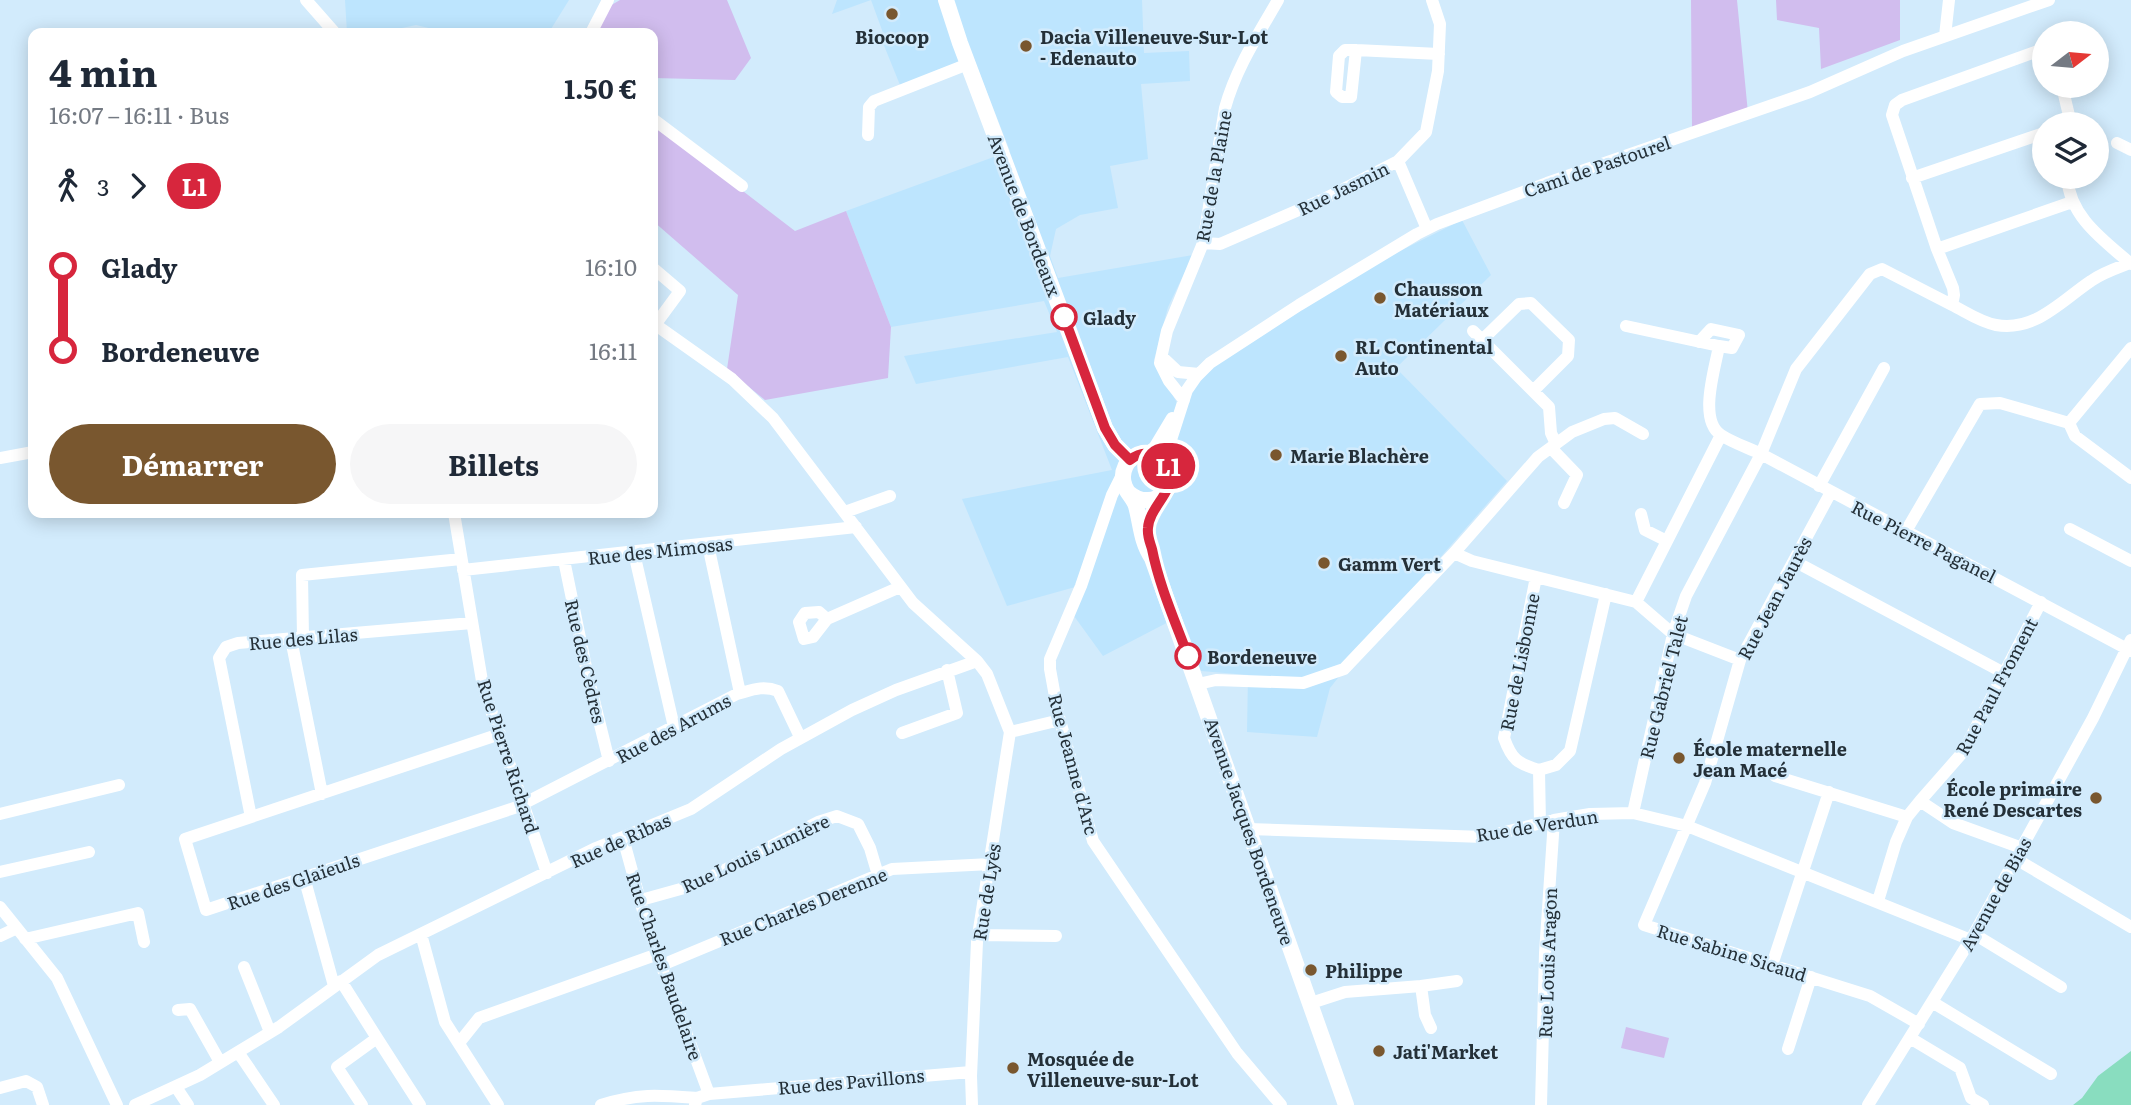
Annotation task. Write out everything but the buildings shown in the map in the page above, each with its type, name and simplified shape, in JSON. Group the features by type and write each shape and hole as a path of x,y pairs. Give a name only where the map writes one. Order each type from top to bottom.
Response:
{"main road":[{"name":"Avenue de Bordeaux","path":"940,0 960,44"},
{"name":"Avenue de Bordeaux","path":"946,0 960,44 1105,428 1127,466"},
{"path":"1146,453 1157,455 1168,466 1170,482 1164,494 1145,500 1129,493 1123,481 1127,466 1146,453"},
{"name":"Avenue Jacques Bordeneuve","path":"1129,493 1136,505 1147,551 1152,558"},
{"name":"Avenue Jacques Bordeneuve","path":"1164,494 1149,521 1148,539 1152,558 1346,1105"}],"street":[{"path":"306,0 331,28"},
{"path":"594,28 608,0"},
{"name":"Rue de la Plaine","path":"1162,357 1167,331 1203,243 1230,87 1278,0"},
{"name":"Rue Jasmin","path":"1203,243 1220,244 1324,199 1398,161 1426,132 1439,54 1440,24 1432,0"},
{"path":"1945,36 1949,0"},
{"name":"Cami de Pastourel","path":"1168,466 1170,443 1187,390 1210,363 1299,305 1427,229 1620,157 1788,100 1902,51 2049,0"},
{"path":"1356,50 1439,54"},
{"path":"1952,305 1952,288 1892,115 1895,105 1902,100 2032,53"},
{"path":"867,135 866,120 869,107 874,101 968,64"},
{"path":"658,123 742,186"},
{"path":"1912,178 2032,137"},
{"path":"2117,143 2131,150"},
{"path":"1398,161 1427,229"},
{"path":"2069,189 2072,202 2090,229 2129,258"},
{"path":"1937,249 2072,202"},
{"name":"Rue Gabriel Talet","path":"1633,813 1673,634 1686,596 1761,454 1796,369 1870,274 1882,269 1979,320 1995,325 2025,324 2041,318 2093,279 2129,258"},
{"path":"658,272 684,295 658,320"},
{"path":"1533,391 1568,356 1569,340 1531,303 1519,304 1478,335 1533,391 1549,407 1554,446 1577,475 1564,502"},
{"path":"1626,326 1699,342 1732,348 1739,335 1711,329 1699,342"},
{"path":"658,327 732,379 774,418 913,603 977,661 987,674 1010,732 1060,720"},
{"path":"1636,602 1721,435 1713,428 1708,409 1719,346"},
{"path":"2069,423 2131,348"},
{"path":"1162,357 1178,372 1199,374"},
{"path":"1162,357 1162,369 1184,400"},
{"name":"Rue Jean Jaurès","path":"1687,826 1704,783 1740,660 1794,561 1825,489 1884,368"},
{"name":"Cami de Pastourel","path":"1146,453 1154,448 1184,400"},
{"path":"1906,531 1980,404 2000,404 2069,423 2075,436 2131,478"},
{"path":"1198,684 1216,680 1303,683 1344,669 1454,553 1538,457 1572,432 1604,419 1615,418 1643,434"},
{"name":"Rue Pierre Paganel","path":"1721,435 2129,647"},
{"path":"0,458 28,453"},
{"name":"Rue Jeanne d'Arc","path":"1127,466 1111,500 1081,586 1051,659 1050,669 1060,720 1093,841 1237,1053 1281,1105"},
{"path":"1111,500 1129,493"},
{"path":"845,512 890,496"},
{"path":"1641,514 1646,530 1667,541"},
{"name":"Rue Pierre Richard","path":"455,518 483,687 547,873"},
{"name":"Rue des Mimosas","path":"322,794 297,638 302,575 564,560 856,527"},
{"path":"2070,529 2131,561"},
{"path":"708,545 740,693"},
{"path":"634,553 674,727"},
{"path":"1454,553 1472,561 1636,602 1673,634 1740,660"},
{"name":"Rue des Cèdres","path":"564,560 609,761"},
{"path":"1794,561 2004,673"},
{"name":"Rue de Lisbonne","path":"1536,577 1504,738 1510,756 1523,765 1539,770"},
{"path":"828,619 900,587"},
{"path":"1540,824 1539,770 1556,765 1570,751 1606,594"},
{"name":"Rue Paul Froment","path":"1908,817 1963,752 2041,602"},
{"name":"Rue des Lilas","path":"251,817 219,658 226,647 238,643 472,623"},
{"name":"Avenue de Bias","path":"1868,1105 1973,937 2129,647"},
{"name":"Rue de Ribas","path":"135,1105 176,1087 238,1052 378,955 547,873 691,809 800,737 896,690 977,661"},
{"path":"902,733 957,713 947,670"},
{"name":"Rue des Arums","path":"524,802 740,693 758,688 768,687 778,691 800,737"},
{"name":"Rue de Lyès","path":"972,1105 971,1072 978,935 1010,732"},
{"name":"Rue des Glaïeuls","path":"500,734 185,839 206,910 517,807 524,802"},
{"path":"1775,776 1908,817 1896,842 1878,901"},
{"path":"0,814 119,785"},
{"path":"1772,965 1829,792"},
{"path":"1920,801 1953,823 2019,853 2131,927"},
{"name":"Rue de Verdun","path":"1248,829 1484,837 1590,814 1633,813 1687,826 1973,937 2062,988"},
{"name":"Rue Louis Lumière","path":"640,900 695,885 818,822 837,816 858,824 870,848 878,874"},
{"name":"Rue Louis Aragon","path":"1541,1105 1545,954 1554,820"},
{"name":"Rue Sabine Sicaud","path":"1687,826 1644,925 1870,996 1919,1024"},
{"name":"Rue Charles Baudelaire","path":"623,838 700,1099"},
{"path":"0,872 89,852"},
{"name":"Rue Charles Derenne","path":"459,1044 479,1018 660,960 892,869 991,864"},
{"path":"304,877 337,984 377,1038 418,1104"},
{"path":"0,907 57,978 117,1105"},
{"path":"25,939 138,913 144,942"},
{"path":"0,936 16,928"},
{"path":"421,934 445,1022 498,1105"},
{"path":"978,935 1056,936"},
{"path":"244,967 270,1032"},
{"path":"1788,1049 1811,977"},
{"path":"1311,1003 1345,992 1457,981"},
{"path":"1421,986 1425,1015 1431,1028"},
{"path":"1931,1002 2051,1074"},
{"path":"178,1010 190,1009 220,1062"},
{"path":"362,1105 337,1067 377,1038"},
{"path":"1910,1038 1960,1068 1971,1098 1983,1105"},
{"path":"238,1052 274,1105"},
{"name":"Rue des Pavillons","path":"601,1105 627,1097 658,1095 700,1099 971,1072"},
{"path":"0,1088 26,1081 37,1087 43,1105"},
{"path":"176,1087 188,1105"}],"shaded area":[{"path":"345,0 569,0 552,28 429,28 416,25 402,28 347,28"},
{"path":"620,0 727,0 751,58 735,80 658,78 658,28 598,28 603,10"},
{"path":"837,0 871,0 832,14"},
{"path":"871,0 1142,0 1144,53 1189,51 1190,81 1141,84 1148,159 1110,166 1118,208 1080,215 1056,229 1050,256 1058,278 1193,255 1168,307 1154,360 1177,403 1215,366 1336,288 1398,252 1462,220 1491,275 1396,368 1507,481 1368,640 1330,688 1317,737 1247,732 1248,675 1201,671 1180,616 1103,656 1074,616 1086,584 1007,606 962,499 1112,470 1068,357 916,384 904,356 1057,332 1044,301 891,327 846,211 1010,151 974,59 900,85 883,43 886,41"},
{"path":"1691,0 1737,0 1748,113 1692,129"},
{"path":"1776,0 1900,0 1900,40 1821,69 1819,28 1777,20"},
{"path":"658,126 795,231 846,211 891,327 888,378 765,400 727,369 738,295 658,225"},
{"path":"1626,1027 1669,1038 1664,1058 1621,1048"},
{"path":"2131,1051 2131,1105 2073,1105 2082,1098 2098,1076"}],"bus line":[{"name":"L1","path":"1064,317 1105,428 1115,445 1130,460 1140,454 1152,453 1168,466 1170,482 1152,512 1147,530 1152,558 1188,656"}],"place":[{"name":"Biocoop","path":"892,14"},
{"name":"Dacia Villeneuve-Sur-Lot - Edenauto","path":"1026,46"},
{"name":"Chausson Matériaux","path":"1380,298"},
{"name":"Glady","path":"1064,317"},
{"name":"RL Continental Auto","path":"1341,356"},
{"name":"Marie Blachère","path":"1276,455"},
{"name":"Gamm Vert","path":"1324,563"},
{"name":"Bordeneuve","path":"1188,656"},
{"name":"École maternelle Jean Macé","path":"1679,758"},
{"name":"École primaire René Descartes","path":"2096,798"},
{"name":"Philippe","path":"1311,970"},
{"name":"Jati'Market","path":"1379,1051"},
{"name":"Mosquée de Villeneuve-sur-Lot","path":"1013,1068"}]}
